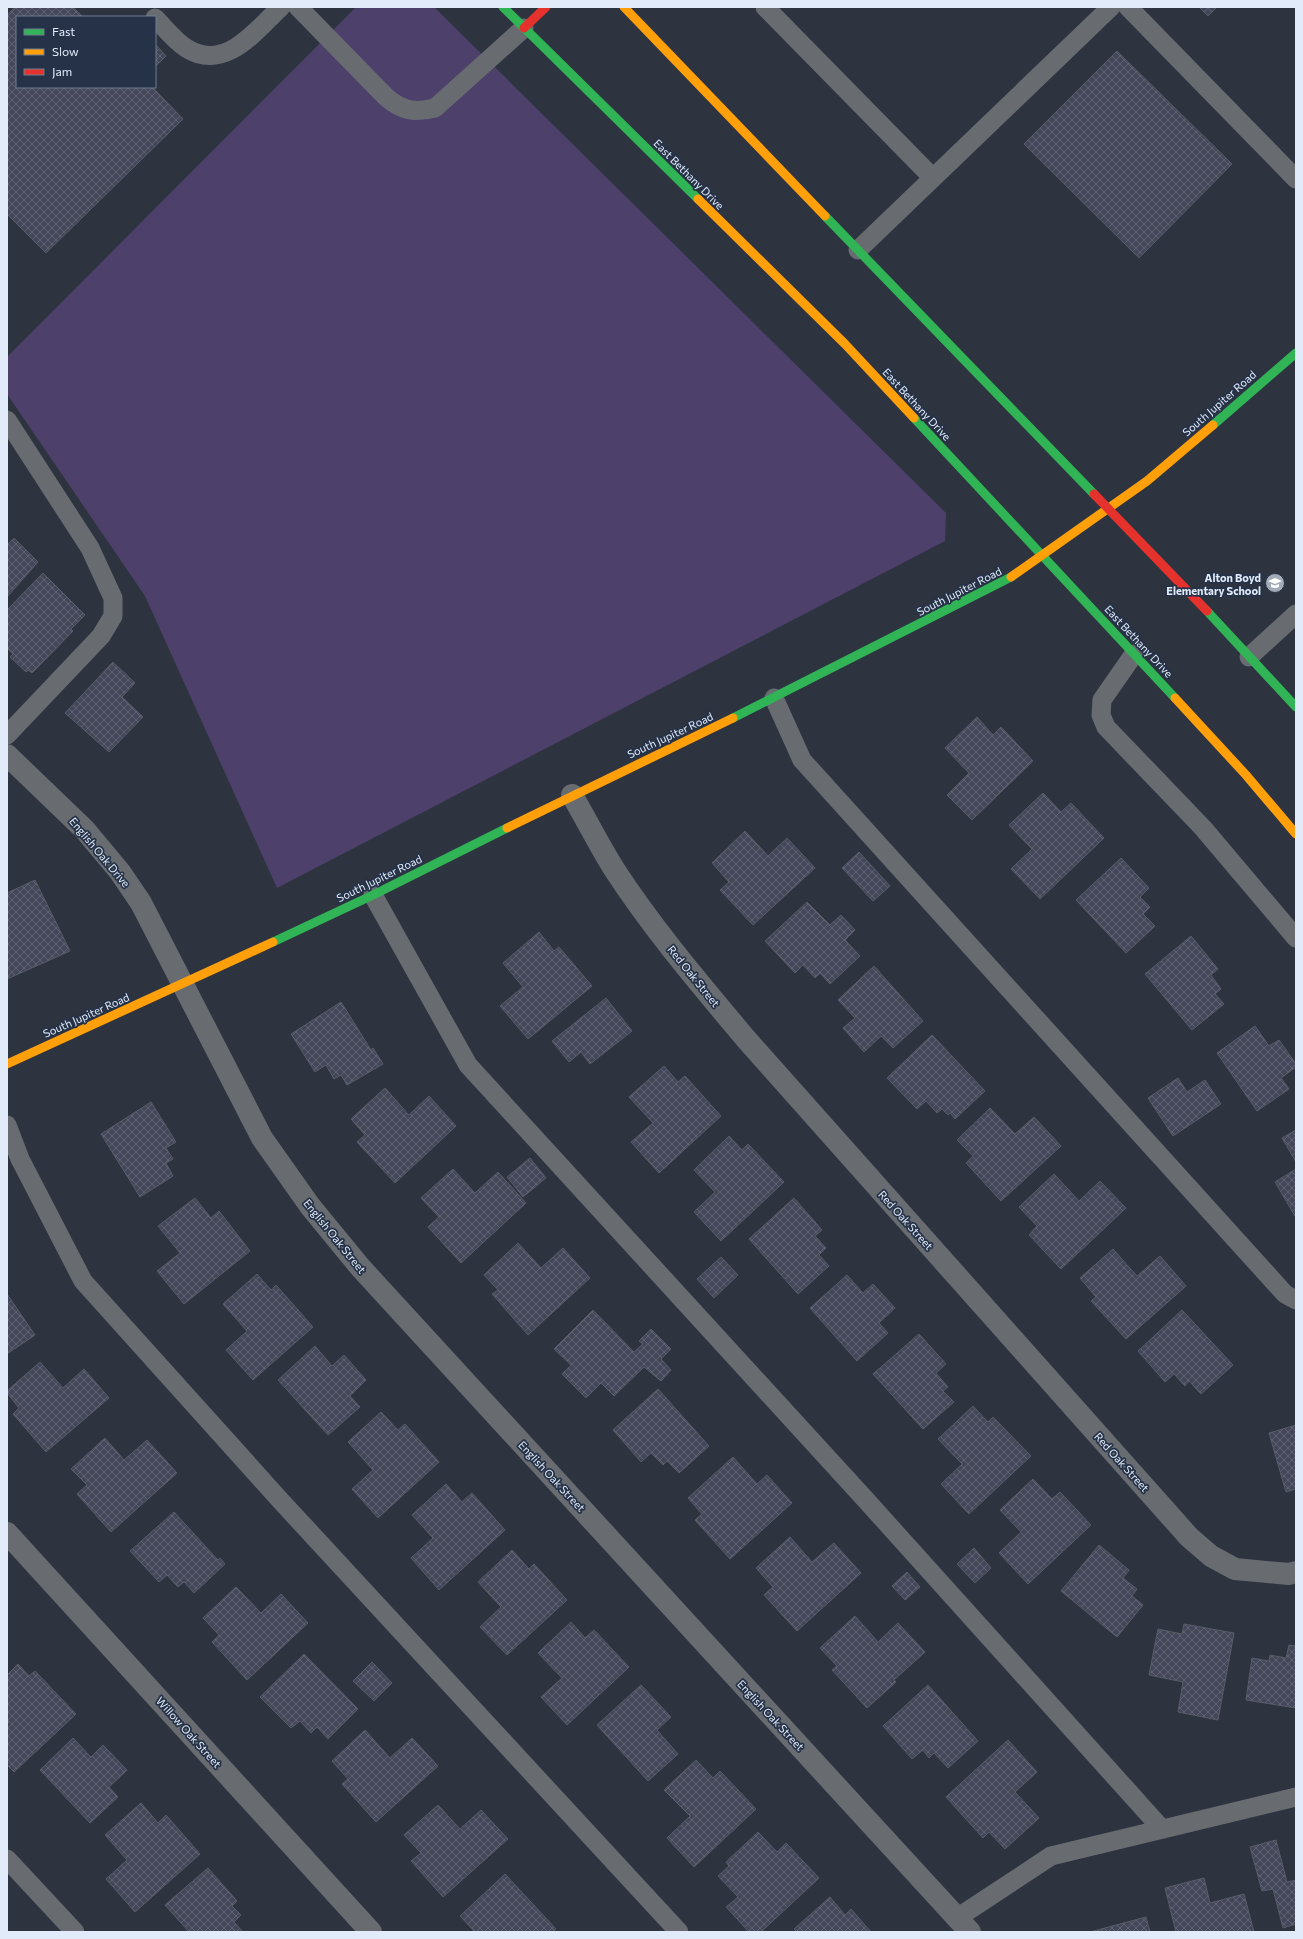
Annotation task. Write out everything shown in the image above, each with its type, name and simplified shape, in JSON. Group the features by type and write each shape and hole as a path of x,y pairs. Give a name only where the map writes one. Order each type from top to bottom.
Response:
{"main road":[{"name":"East Bethany Drive","path":"503,7 845,344 1043,555 1246,775 1296,834"},
{"path":"524,28 546,7"},
{"path":"624,7 1156,557 1296,707"},
{"name":"South Jupiter Road","path":"7,1064 184,984 373,895 572,795 774,698 1005,582 1147,480 1296,353"}],"street":[{"name":"English Oak Drive","path":"7,755 85,830 120,872 141,903 184,984"},
{"name":"Red Oak Street","path":"572,795 614,868 648,918 694,977 746,1039 1189,1537 1210,1556 1235,1569 1288,1574 1296,1572"},
{"name":"English Oak Street","path":"184,984 262,1138 310,1206 360,1267 964,1925"},
{"name":"Willow Oak Street","path":"7,1533 371,1932"}],"lane":[{"path":"144,7 154,16"},
{"path":"156,18 186,48 202,54 218,54 234,50 248,40 281,7"},
{"path":"298,7 386,97 396,106 408,111 422,111 435,108 524,28"},
{"path":"765,7 933,178"},
{"path":"858,250 1111,7"},
{"path":"1128,7 1296,179"},
{"path":"7,420 90,548 112,598 113,610 113,616 101,636 7,735"},
{"path":"1249,656 1296,614"},
{"path":"1134,654 1102,700 1101,715 1106,727 1203,828 1296,938"},
{"path":"774,698 802,760 1285,1294 1296,1300"},
{"path":"373,895 468,1065 865,1499 1162,1830"},
{"path":"7,1125 20,1159 83,1281 285,1506 679,1932"},
{"path":"964,1925 1051,1856 1296,1797"},
{"path":"7,1859 75,1932"}],"shaded area":[{"path":"356,7 434,7 946,513 945,541 277,888 145,596 7,394 7,357"}],"building":[{"path":"15,7 73,7 82,16 16,16 16,88 153,88 183,119 46,253 7,214 7,15"},
{"path":"1199,7 1217,7 1208,16"},
{"path":"156,45 166,56 156,66"},
{"path":"1117,51 1232,164 1139,258 1024,144"},
{"path":"14,538 38,562 7,597 7,545"},
{"path":"43,573 85,615 71,629 73,631 32,673 28,670 26,672 10,657 13,654 7,648 7,610"},
{"path":"113,662 135,683 122,697 143,717 109,752 65,713"},
{"path":"977,717 993,735 1001,727 1033,761 972,820 947,795 969,773 945,748"},
{"path":"1043,793 1061,812 1071,803 1104,838 1040,899 1011,869 1032,849 1009,825"},
{"path":"745,831 768,856 787,838 815,868 753,925 720,890 729,882 712,863"},
{"path":"859,852 890,886 873,901 842,868"},
{"path":"1121,858 1149,888 1140,897 1150,907 1143,914 1155,926 1126,953 1076,900"},
{"path":"35,880 70,951 7,979 7,893"},
{"path":"807,902 830,925 841,915 855,930 845,940 860,956 830,984 820,973 815,978 803,965 795,973 765,941"},
{"path":"539,932 554,951 559,947 592,986 528,1039 500,1006 523,987 503,963"},
{"path":"1191,936 1218,969 1211,975 1221,989 1215,994 1224,1004 1192,1030 1145,974"},
{"path":"874,966 923,1021 893,1048 881,1036 864,1052 843,1028 855,1018 838,1000"},
{"path":"606,998 632,1031 590,1064 581,1052 569,1062 552,1041"},
{"path":"341,1002 371,1050 373,1048 383,1064 347,1085 341,1075 334,1079 326,1065 315,1072 291,1034"},
{"path":"1255,1026 1269,1046 1279,1040 1296,1064 1296,1067 1281,1078 1289,1089 1257,1111 1217,1053"},
{"path":"932,1035 985,1091 955,1119 950,1113 948,1115 942,1109 937,1113 926,1101 917,1109 887,1078"},
{"path":"664,1066 678,1082 685,1076 721,1116 659,1173 631,1142 653,1123 629,1097"},
{"path":"1178,1078 1187,1092 1205,1080 1221,1104 1173,1136 1148,1098"},
{"path":"385,1088 409,1115 429,1096 456,1126 395,1183 357,1142 365,1135 351,1119"},
{"path":"151,1102 176,1142 166,1148 173,1159 166,1163 173,1176 140,1197 101,1134"},
{"path":"990,1108 1015,1134 1034,1117 1061,1146 1001,1201 966,1163 973,1156 957,1140"},
{"path":"1296,1130 1296,1162 1282,1138"},
{"path":"729,1136 742,1150 748,1144 784,1182 721,1241 694,1212 715,1192 694,1170"},
{"path":"530,1158 546,1178 523,1197 507,1177"},
{"path":"453,1169 475,1193 498,1172 526,1203 461,1263 428,1227 439,1217 421,1198"},
{"path":"1296,1169 1296,1215 1295,1216 1275,1182"},
{"path":"1054,1174 1079,1201 1100,1181 1126,1208 1061,1269 1029,1235 1037,1226 1019,1207"},
{"path":"195,1198 211,1218 219,1211 250,1251 184,1304 157,1271 180,1253 158,1226"},
{"path":"794,1198 822,1230 815,1236 826,1248 819,1255 829,1266 798,1294 749,1239"},
{"path":"518,1243 541,1268 563,1248 590,1278 528,1335 492,1294 498,1290 484,1275"},
{"path":"1113,1249 1137,1276 1160,1256 1186,1286 1126,1339 1091,1301 1096,1297 1080,1278"},
{"path":"721,1257 738,1275 714,1298 697,1279"},
{"path":"257,1274 271,1290 276,1285 313,1327 253,1380 226,1350 247,1331 223,1304"},
{"path":"847,1275 863,1293 873,1284 895,1308 879,1323 888,1333 857,1361 810,1308"},
{"path":"7,1294 35,1335 7,1354"},
{"path":"593,1310 634,1352 643,1344 639,1341 651,1329 671,1349 661,1359 671,1370 661,1381 644,1367 614,1396 601,1383 586,1398 562,1374 571,1365 554,1349"},
{"path":"1182,1310 1233,1365 1201,1394 1189,1381 1185,1386 1174,1374 1165,1382 1138,1351"},
{"path":"919,1334 946,1364 936,1373 948,1387 943,1391 954,1402 923,1429 873,1374"},
{"path":"315,1346 332,1366 344,1355 366,1380 350,1396 360,1407 328,1435 278,1380"},
{"path":"40,1362 63,1388 84,1369 109,1398 46,1452 13,1414 19,1408 7,1393 7,1391"},
{"path":"658,1389 709,1446 679,1473 667,1461 663,1465 651,1453 641,1462 613,1430"},
{"path":"973,1406 988,1422 993,1417 1031,1456 969,1514 941,1484 962,1464 938,1439"},
{"path":"381,1412 398,1430 405,1424 439,1462 378,1518 352,1489 373,1470 348,1442"},
{"path":"1296,1425 1296,1489 1286,1492 1269,1433"},
{"path":"105,1438 124,1460 147,1440 177,1473 111,1532 77,1494 87,1485 71,1469"},
{"path":"733,1457 757,1484 767,1475 792,1503 730,1559 695,1520 702,1514 688,1498"},
{"path":"1033,1479 1052,1499 1060,1492 1091,1525 1028,1584 999,1553 1021,1532 1000,1510"},
{"path":"446,1484 462,1502 472,1493 505,1530 439,1590 411,1558 433,1538 412,1515"},
{"path":"174,1512 218,1560 220,1558 225,1564 194,1593 184,1582 178,1587 167,1575 159,1582 130,1551"},
{"path":"790,1537 812,1562 834,1543 861,1573 797,1631 764,1595 773,1587 756,1568"},
{"path":"1099,1545 1129,1570 1123,1578 1137,1589 1132,1596 1143,1605 1117,1637 1061,1591"},
{"path":"974,1548 991,1568 975,1583 957,1564"},
{"path":"512,1550 529,1569 534,1564 567,1600 507,1655 480,1627 501,1607 478,1582"},
{"path":"907,1572 920,1587 905,1600 892,1586"},
{"path":"236,1587 261,1613 281,1594 308,1623 247,1680 212,1642 219,1635 203,1618"},
{"path":"855,1616 878,1642 898,1623 925,1652 894,1680 896,1682 867,1708 832,1670 837,1666 820,1648"},
{"path":"571,1622 585,1638 594,1630 629,1667 567,1725 541,1697 562,1678 538,1653"},
{"path":"1184,1624 1234,1633 1218,1720 1178,1712 1183,1682 1149,1675 1158,1629 1182,1634"},
{"path":"1289,1645 1296,1646 1296,1708 1246,1700 1252,1658 1269,1661 1270,1655 1286,1658"},
{"path":"304,1654 358,1709 328,1739 317,1727 311,1733 300,1721 291,1728 260,1697"},
{"path":"372,1662 392,1683 374,1701 353,1681"},
{"path":"18,1664 29,1676 35,1671 76,1714 14,1772 7,1765 7,1724 9,1722 7,1720 7,1675"},
{"path":"641,1685 671,1717 657,1730 678,1754 648,1781 597,1725"},
{"path":"928,1685 978,1741 948,1768 934,1753 929,1758 923,1750 912,1759 883,1726"},
{"path":"365,1730 390,1758 412,1738 438,1766 376,1822 342,1784 348,1779 332,1761"},
{"path":"73,1738 91,1757 103,1745 127,1770 109,1787 118,1797 90,1823 40,1770"},
{"path":"1008,1740 1037,1772 1015,1792 1039,1818 1005,1849 989,1832 983,1838 946,1797"},
{"path":"696,1760 713,1778 720,1771 756,1809 694,1867 667,1838 690,1816 664,1790"},
{"path":"141,1803 158,1823 166,1815 200,1854 135,1912 106,1879 127,1860 105,1835"},
{"path":"438,1805 460,1829 481,1810 508,1839 443,1897 411,1861 421,1853 404,1835"},
{"path":"758,1832 777,1852 786,1843 819,1878 761,1932 749,1932 726,1907 738,1897 718,1876 729,1866 726,1862"},
{"path":"1276,1840 1287,1882 1296,1880 1296,1924 1283,1928 1273,1889 1262,1891 1250,1847"},
{"path":"208,1868 237,1901 232,1906 241,1915 234,1922 243,1932 189,1932 165,1905"},
{"path":"505,1874 556,1929 552,1932 475,1932 460,1916"},
{"path":"1204,1878 1210,1903 1244,1894 1254,1932 1176,1932 1165,1888"},
{"path":"830,1897 845,1915 851,1909 871,1932 797,1932 794,1929"},
{"path":"1146,1917 1150,1932 1090,1932"}],"traffic: fast":[{"path":"503,7 698,199"},
{"path":"825,216 1094,494"},
{"path":"1213,425 1296,353"},
{"path":"914,418 1175,698"},
{"path":"733,718 1011,577"},
{"path":"1207,611 1296,707"},
{"path":"273,942 373,895 507,828"}],"traffic: slow":[{"path":"624,7 825,216"},
{"path":"698,199 845,344 914,418"},
{"path":"1011,577 1147,481 1213,425"},
{"path":"1175,698 1246,775 1296,834"},
{"path":"507,828 733,718"},
{"path":"7,1064 273,942"}],"traffic: jam":[{"path":"524,28 546,7"},
{"path":"1094,494 1207,611"}],"place":[{"name":"Alton Boyd Elementary School","path":"1275,583"}]}
